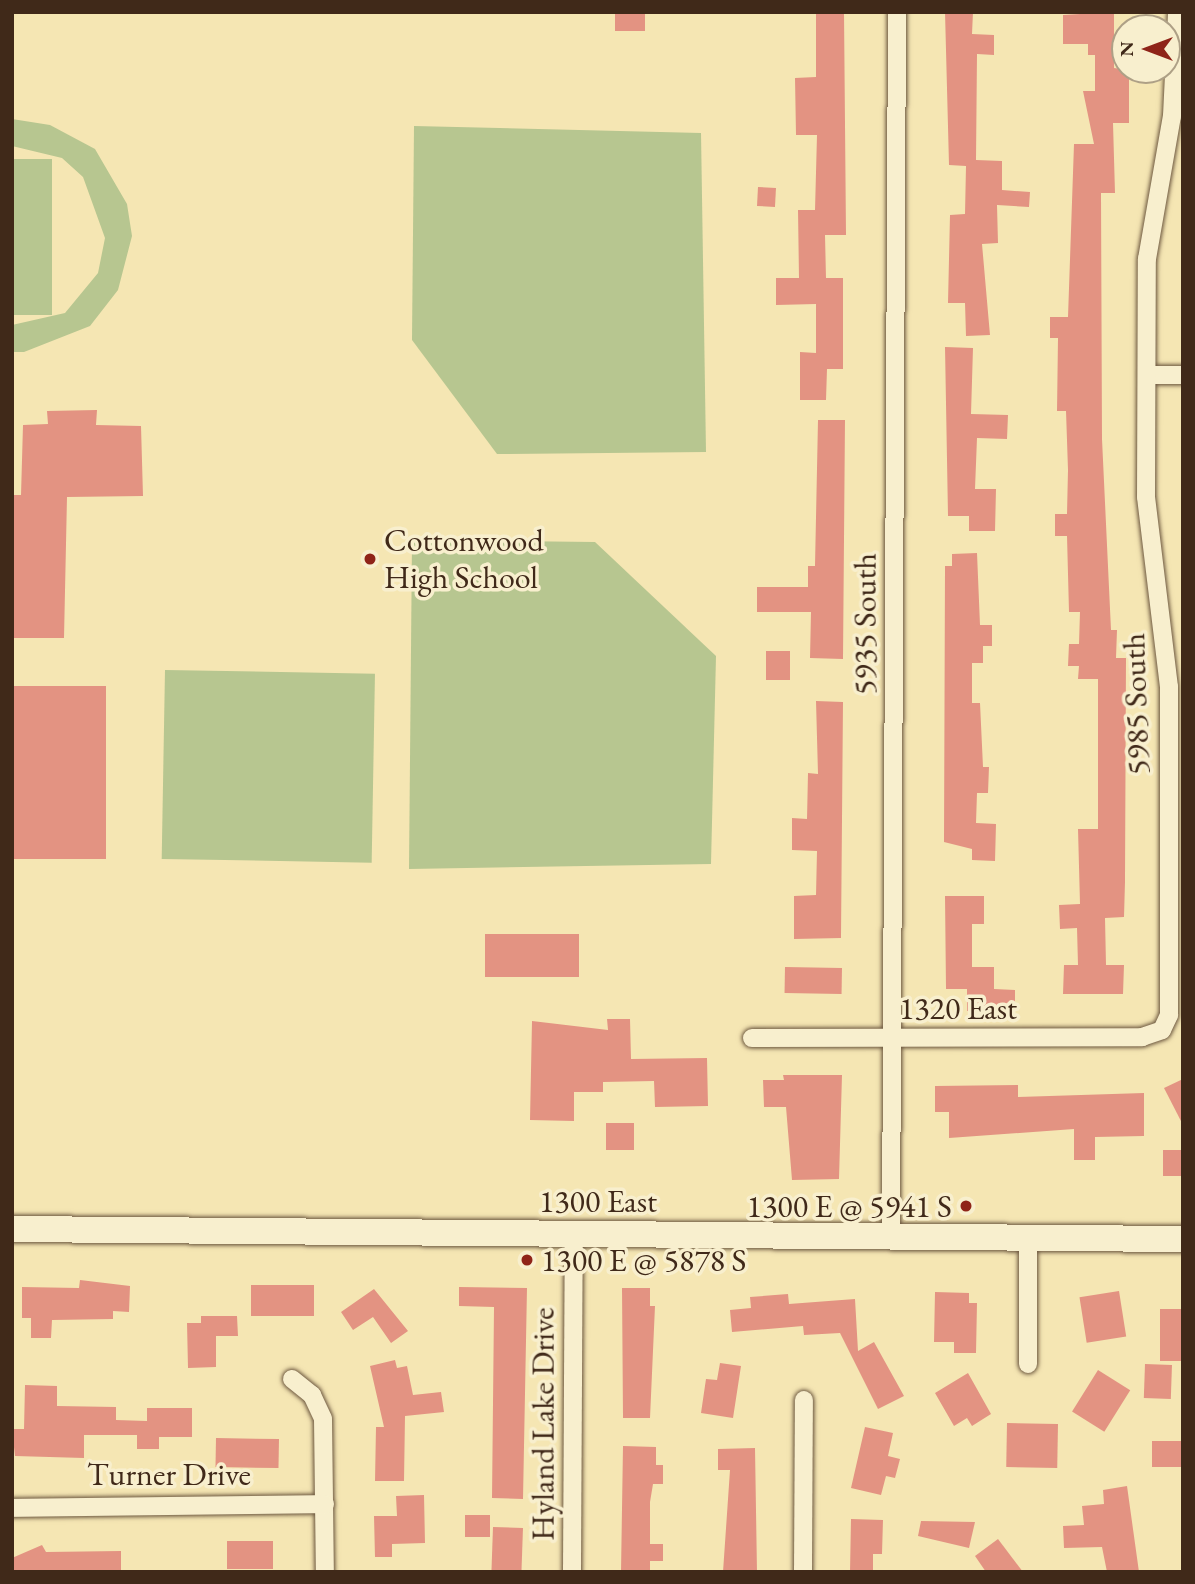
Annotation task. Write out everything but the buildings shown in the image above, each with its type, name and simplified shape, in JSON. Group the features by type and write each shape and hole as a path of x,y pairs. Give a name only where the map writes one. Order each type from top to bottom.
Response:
{"main road":[{"name":"1300 East","path":"12,1229 1183,1239"}],"street":[{"name":"5935 South","path":"891,1237 897,12"},
{"name":"5985 South","path":"1163,1030 1170,996 1169,687 1146,498 1147,258 1172,116 1177,12"},
{"path":"1147,375 1183,375"},
{"name":"1320 East","path":"752,1038 1125,1038 1163,1030"},
{"name":"Hyland Lake Drive","path":"572,1572 573,1234"},
{"path":"1028,1238 1028,1364"},
{"path":"292,1379 312,1395 323,1419 325,1572"},
{"path":"803,1572 804,1400"},
{"name":"Turner Drive","path":"12,1508 326,1504"}],"green space":[{"path":"12,119 50,125 95,149 127,204 132,236 118,290 90,326 24,352 12,352 12,325 65,313 98,273 105,238 83,177 62,158 12,146"},
{"path":"414,126 701,133 706,452 497,454 412,340"},
{"path":"12,159 52,159 52,315 12,315"},
{"path":"412,540 595,542 716,656 711,864 409,869"},
{"path":"165,670 375,674 372,863 162,859"}],"place":[{"name":"Cottonwood High School","path":"370,559"},
{"name":"1300 E @ 5941 S","path":"966,1206"},
{"name":"1300 E @ 5878 S","path":"527,1260"}]}
